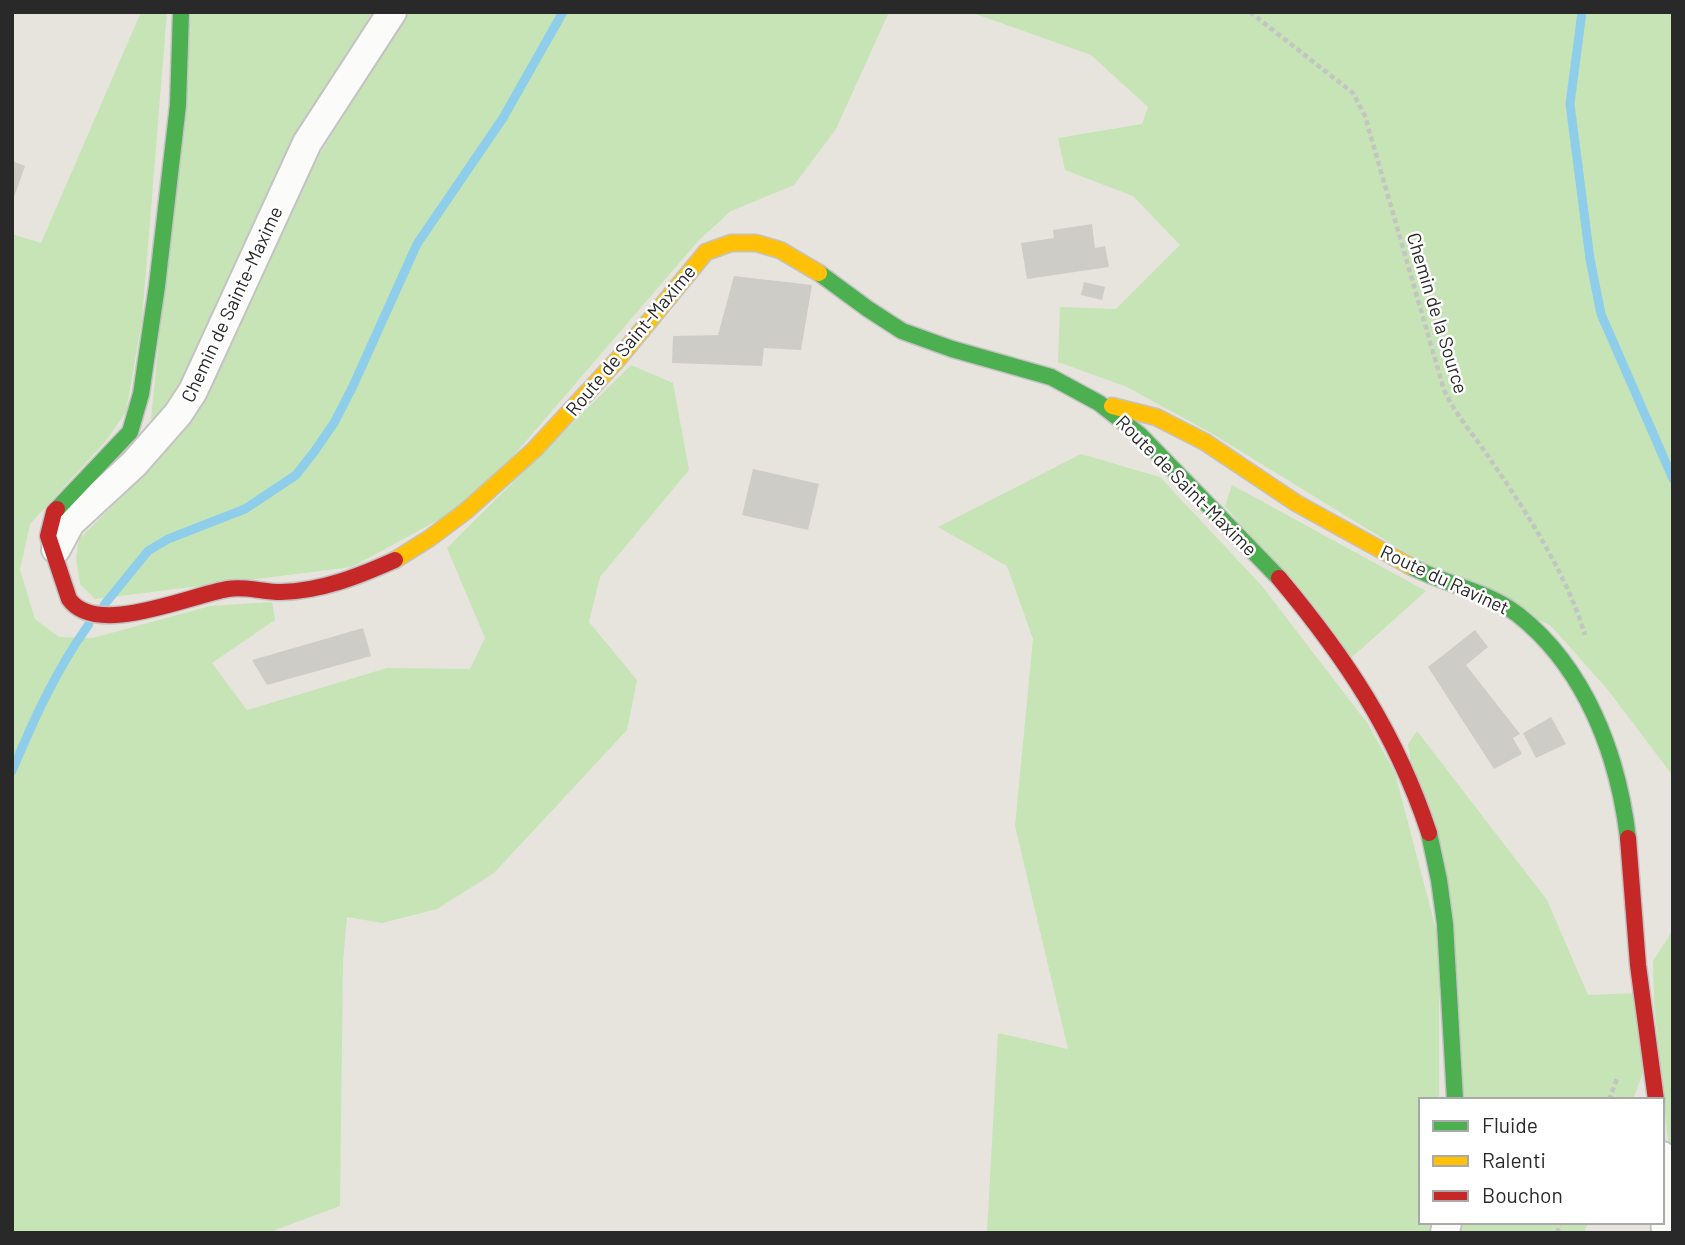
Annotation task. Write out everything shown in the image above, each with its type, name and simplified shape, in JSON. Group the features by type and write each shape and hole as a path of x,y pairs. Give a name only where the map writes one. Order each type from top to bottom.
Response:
{"street":[{"path":"55,549 48,536 54,512 130,432 141,394 157,286 178,105 181,12"},
{"name":"Chemin de Sainte-Maxime","path":"55,549 70,523 134,464 178,414 193,391 307,143 391,12"},
{"name":"Route de Saint-Maxime","path":"55,549 65,592 72,604 88,615 114,616 232,588 276,592 313,588 361,575 424,542 471,507 538,444 611,367 706,252 716,246 752,242 798,257 888,323 967,354 1055,379 1130,424 1272,570 1339,655 1374,708 1404,766 1429,834 1441,885 1448,937 1455,1098"},
{"name":"Route du Ravinet","path":"1099,403 1156,417 1205,442 1296,503 1425,575 1482,595 1516,613 1564,661 1583,689 1609,751 1623,807 1628,835 1638,965 1656,1098"},
{"path":"1664,1194 1666,1233"}],"path":[{"name":"Chemin de la Source","path":"1250,12 1353,93 1365,116 1444,390 1451,405 1488,456 1557,567 1584,631 1591,655 1575,679"}],"green space":[{"path":"141,12 167,12 142,320 126,412 105,442 30,524 20,570 35,619 59,637 93,638 210,606 272,602 275,620 212,663 247,710 387,668 470,669 485,638 447,548 631,365 673,383 689,470 600,577 589,622 637,680 627,730 494,873 437,909 382,923 347,917 343,961 340,1206 267,1233 12,1233 12,234 41,243"},
{"path":"191,12 377,12 250,246 174,396 150,430"},
{"path":"408,12 889,12 836,129 794,185 731,211 699,240 514,455 453,512 352,567 95,599 80,584 76,558 79,539 143,476 215,380 306,176"},
{"path":"970,12 1673,12 1673,776 1608,690 1551,626 1426,565 1211,433 1127,387 1058,362 1060,307 1116,309 1180,245 1133,196 1065,170 1058,138 1142,124 1148,107 1091,55"},
{"path":"1081,454 1160,477 1262,586 1368,724 1395,773 1439,941 1439,1098 1419,1098 1419,1224 1431,1224 1430,1233 987,1233 998,1033 1068,1049 1015,826 1033,639 1007,566 938,527"},
{"path":"1232,485 1426,591 1351,658 1225,506"},
{"path":"1417,731 1547,900 1588,995 1638,993 1643,1072 1634,1098 1465,1098 1408,744"},
{"path":"1673,930 1673,1191 1654,1003 1653,961"},
{"path":"1459,1224 1587,1224 1584,1233 1458,1233"}],"building":[{"path":"12,161 25,166 13,200 12,200"},
{"path":"1092,224 1095,248 1105,246 1109,267 1027,279 1021,243 1054,238 1053,230"},
{"path":"734,276 812,285 801,350 764,348 762,366 672,363 673,336 718,335"},
{"path":"1084,282 1105,287 1102,300 1081,295"},
{"path":"753,469 819,484 808,530 742,515"},
{"path":"363,628 371,656 267,685 252,660"},
{"path":"1475,630 1488,647 1466,665 1520,734 1513,738 1522,754 1494,769 1428,667"},
{"path":"1551,717 1566,744 1536,758 1523,733"}],"waterway":[{"path":"104,605 148,551 168,539 245,509 296,475 314,452 334,423 353,386 417,244 503,118 563,12"},
{"path":"1582,12 1570,104 1590,259 1601,314 1673,479"},
{"path":"12,771 46,695 89,624"}],"traffic: fast":[{"path":"57,509 130,432 141,394 157,286 178,105 181,12"},
{"path":"819,273 902,331 952,349 1051,377 1099,403 1140,435 1279,578"},
{"path":"1410,566 1505,606 1541,635 1562,660 1594,714 1606,744 1616,775 1628,838"},
{"path":"1429,833 1445,924 1455,1098"}],"traffic: slow":[{"path":"395,560 466,511 534,450 619,358 706,252 731,243 756,243 780,250 819,273"},
{"path":"1112,406 1156,417 1205,442 1296,503 1410,566"}],"traffic: jam":[{"path":"57,509 48,536 69,599 82,610 100,615 144,611 228,589 281,592 311,589 354,577 395,560"},
{"path":"1279,578 1326,638 1367,698 1401,762 1429,833"},
{"path":"1628,838 1638,965 1656,1098"}]}
